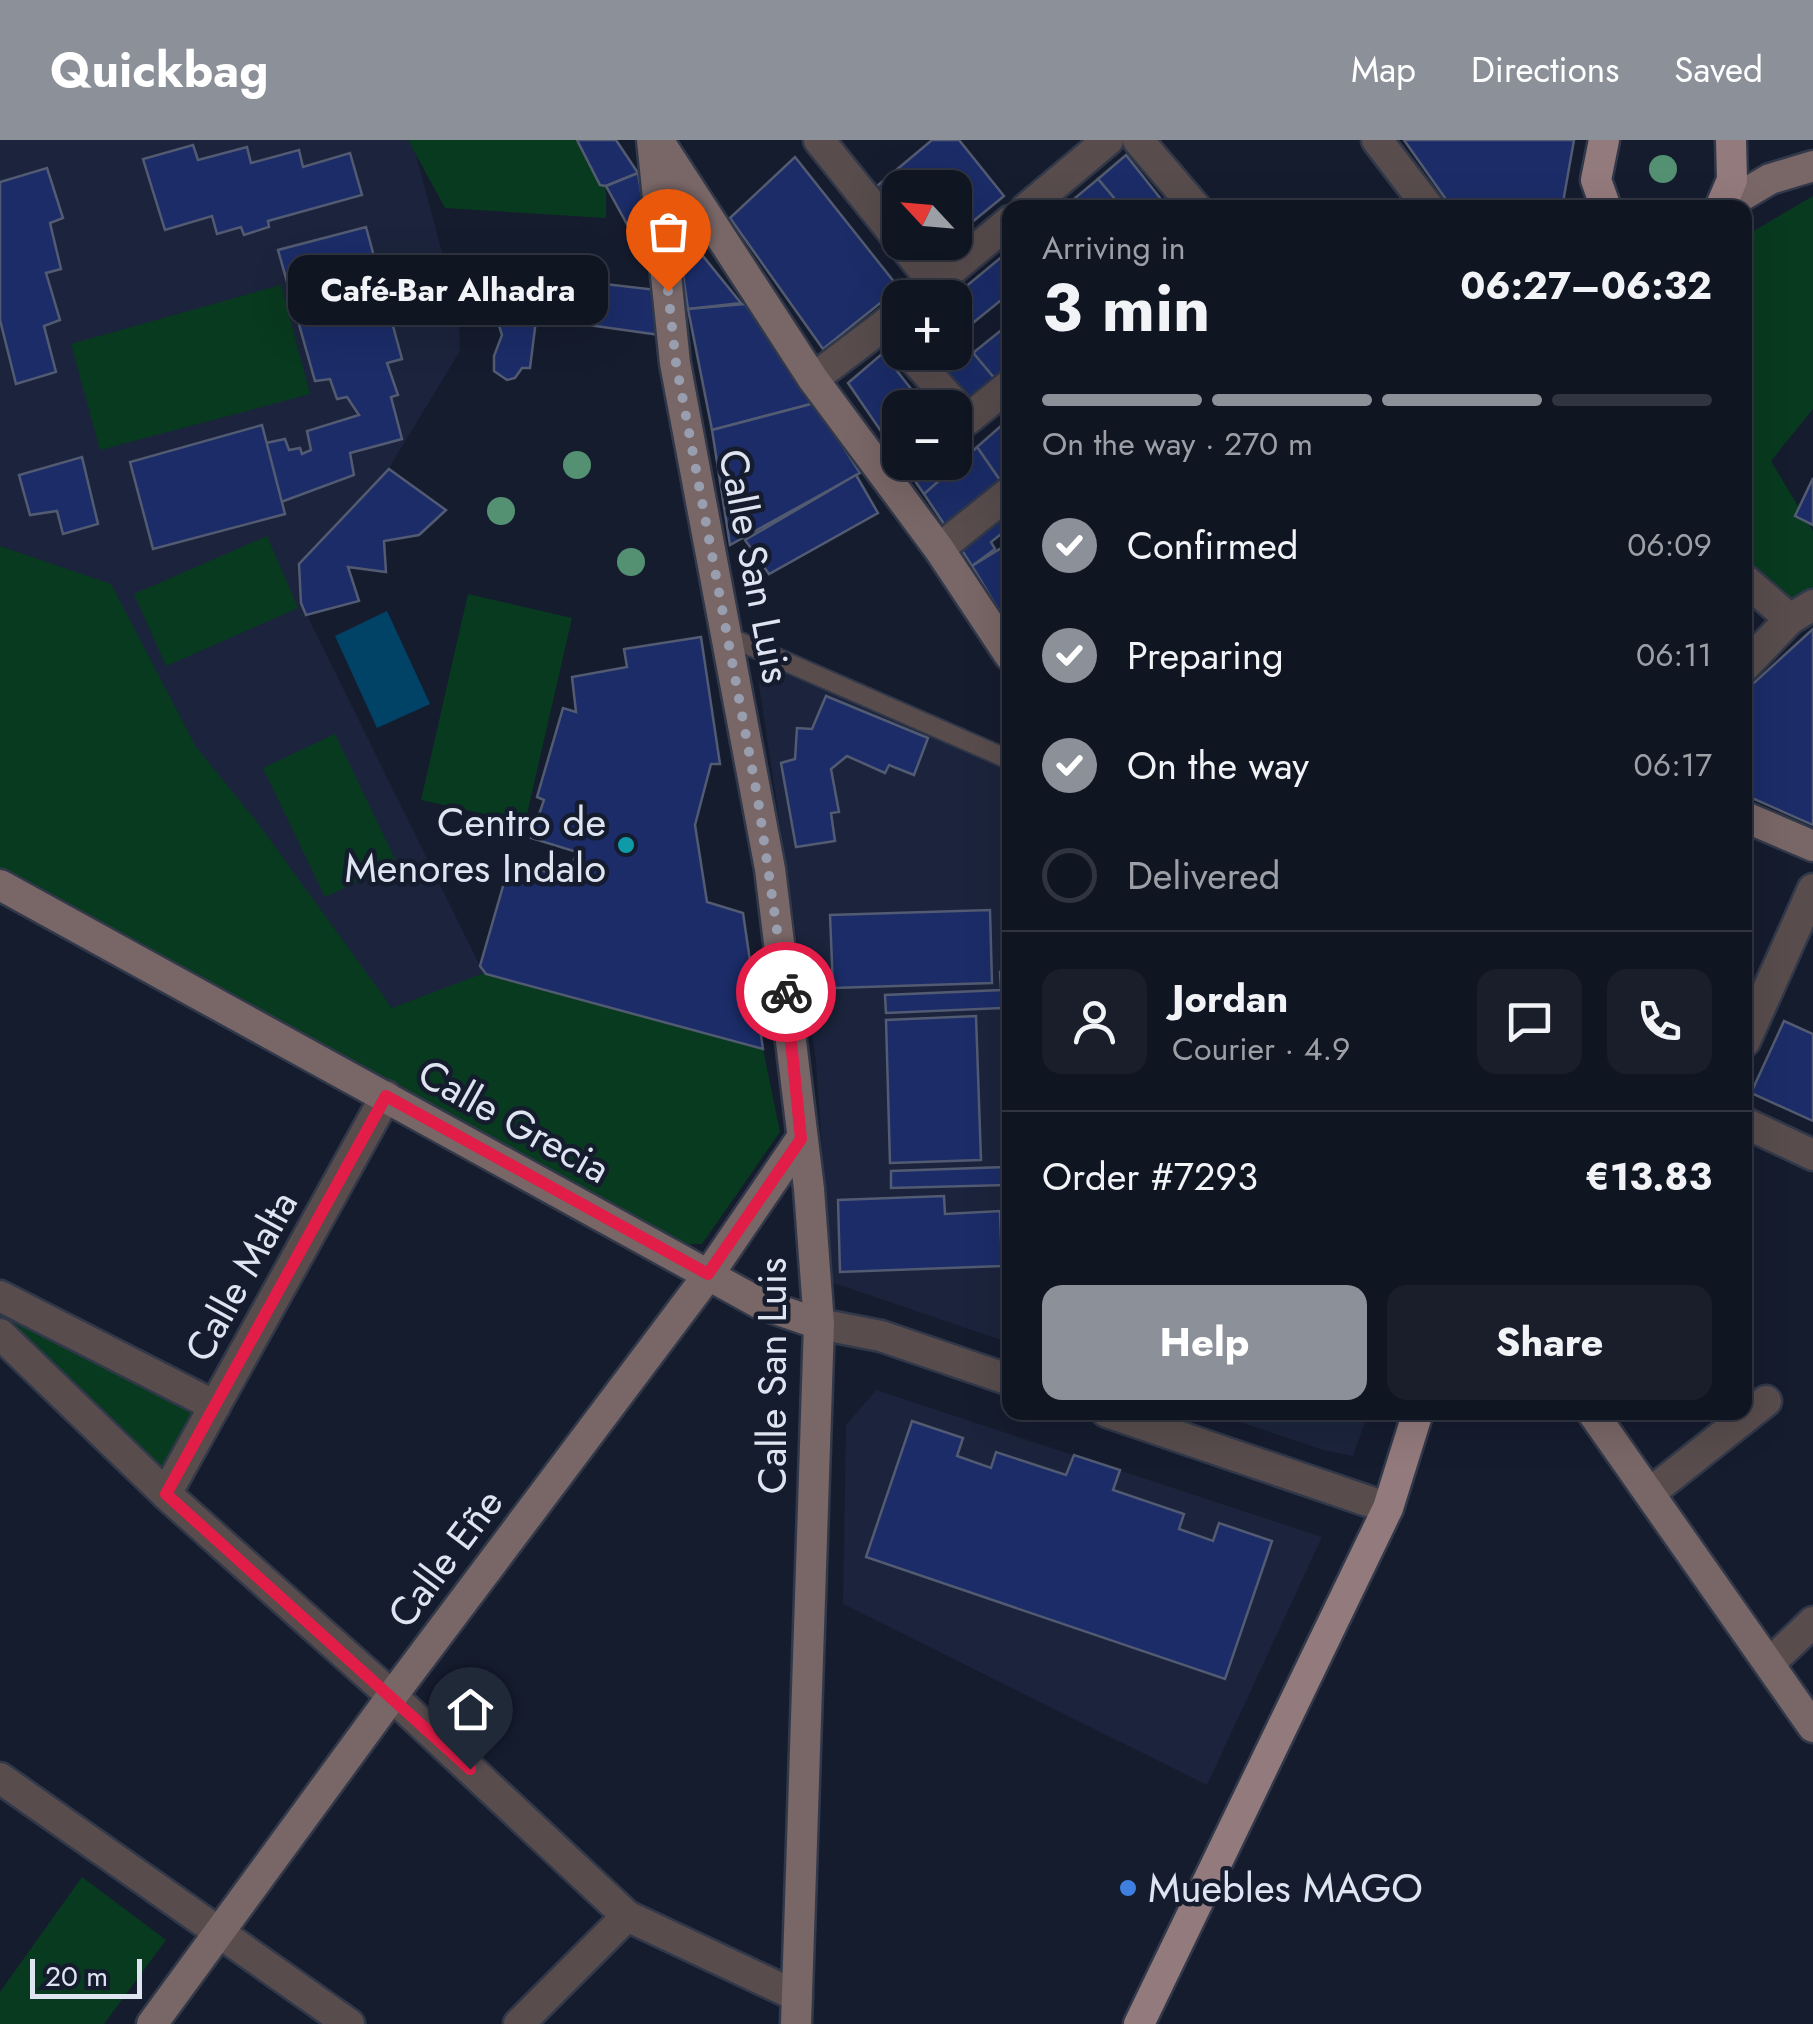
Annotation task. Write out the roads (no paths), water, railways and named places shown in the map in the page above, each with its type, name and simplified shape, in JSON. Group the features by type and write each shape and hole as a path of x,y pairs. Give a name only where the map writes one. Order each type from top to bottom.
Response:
{"main road":[{"path":"1724,200 1732,180 1730,144"},
{"path":"1138,2024 1388,1508 1416,1420"}],"street":[{"path":"655,140 813,380 1002,641"},
{"name":"Calle San Luis","path":"655,140 676,363 770,868 809,1189 818,1324 797,2010"},
{"path":"818,140 882,220"},
{"path":"1034,200 1076,150 1108,140"},
{"path":"1138,140 1189,200"},
{"path":"1377,140 1423,200"},
{"path":"1735,200 1770,179 1813,166"},
{"path":"938,280 1002,228"},
{"path":"813,380 882,336"},
{"path":"924,370 968,419 1002,391"},
{"path":"938,549 1002,498"},
{"path":"1752,584 1802,612 1752,659"},
{"path":"1752,819 1813,846"},
{"name":"Calle Grecia","path":"0,885 761,1304 818,1324 881,1336 1002,1377"},
{"path":"1752,1025 1813,889"},
{"name":"Calle Malta","path":"166,1494 386,1096"},
{"path":"1752,1126 1813,1155"},
{"name":"Calle Eñe","path":"152,2024 708,1274 801,1139"},
{"path":"0,1296 215,1406"},
{"path":"0,1334 166,1494 392,1696 627,1916 797,2010"},
{"path":"1752,1412 1766,1401"},
{"path":"1130,1420 1388,1508"},
{"path":"1598,1420 1813,1727"},
{"path":"1650,1493 1742,1420"},
{"path":"1770,1664 1813,1622"},
{"path":"0,1778 221,1930 349,2024"},
{"path":"519,2024 627,1916"}],"lane":[{"path":"727,636 1002,756"}],"place":[{"name":"Café-Bar Alhadra","path":"668,291"},
{"name":"Centro de Menores Indalo","path":"626,845"},
{"name":"Muebles MAGO","path":"1128,1888"}]}
